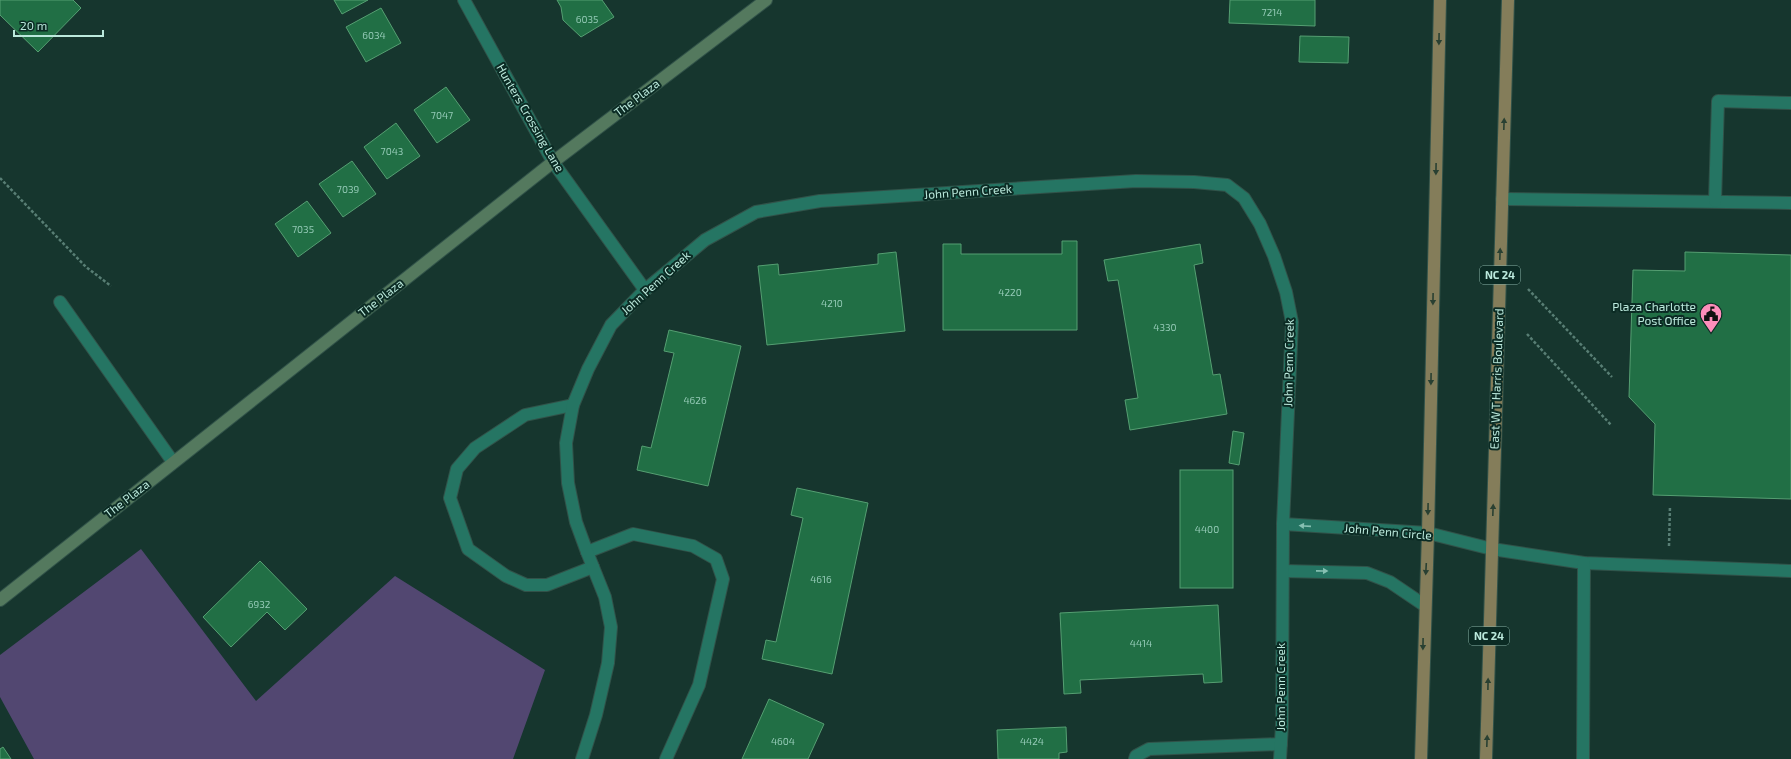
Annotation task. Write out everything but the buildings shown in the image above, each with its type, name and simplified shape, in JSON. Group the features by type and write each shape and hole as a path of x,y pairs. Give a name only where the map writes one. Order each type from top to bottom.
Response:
{"main road":[{"name":"The Plaza","path":"0,600 553,162 766,0"},
{"path":"1420,759 1424,605 1428,533 1440,0"},
{"name":"East W T Harris Boulevard","path":"1486,759 1508,0"}],"street":[{"name":"Hunters Crossing Lane","path":"464,0 553,162 645,290"},
{"path":"1715,201 1718,101 1791,103"},
{"name":"John Penn Creek","path":"582,759 596,715 606,671 611,627 605,597 576,522 568,483 566,443 573,405 588,369 611,325 645,290 705,240 756,212 820,201 1136,181 1194,182 1227,185 1244,198 1260,224 1274,256 1284,285 1292,322 1283,524 1280,759"},
{"path":"1502,199 1791,202"},
{"path":"60,302 173,462"},
{"path":"573,405 525,415 475,448 457,469 450,498 468,549 506,576 526,585 547,585 593,567"},
{"name":"John Penn Circle","path":"1283,524 1428,533 1492,549 1584,563 1791,571"},
{"path":"587,552 632,534 693,546 716,559 723,579 699,685 666,759"},
{"path":"1583,759 1584,563"},
{"path":"1283,571 1367,573 1390,582 1424,605"},
{"path":"1135,759 1136,756 1149,749 1281,744"}],"path":[{"path":"0,178 86,267 111,286"},
{"path":"1528,289 1612,377"},
{"path":"1527,334 1611,425"},
{"path":"1668,566 1670,506"}],"shaded area":[{"path":"141,549 256,701 395,576 545,670 513,759 34,759 0,697 0,655"}],"place":[{"name":"Plaza Charlotte Post Office","path":"1711,334"}]}
